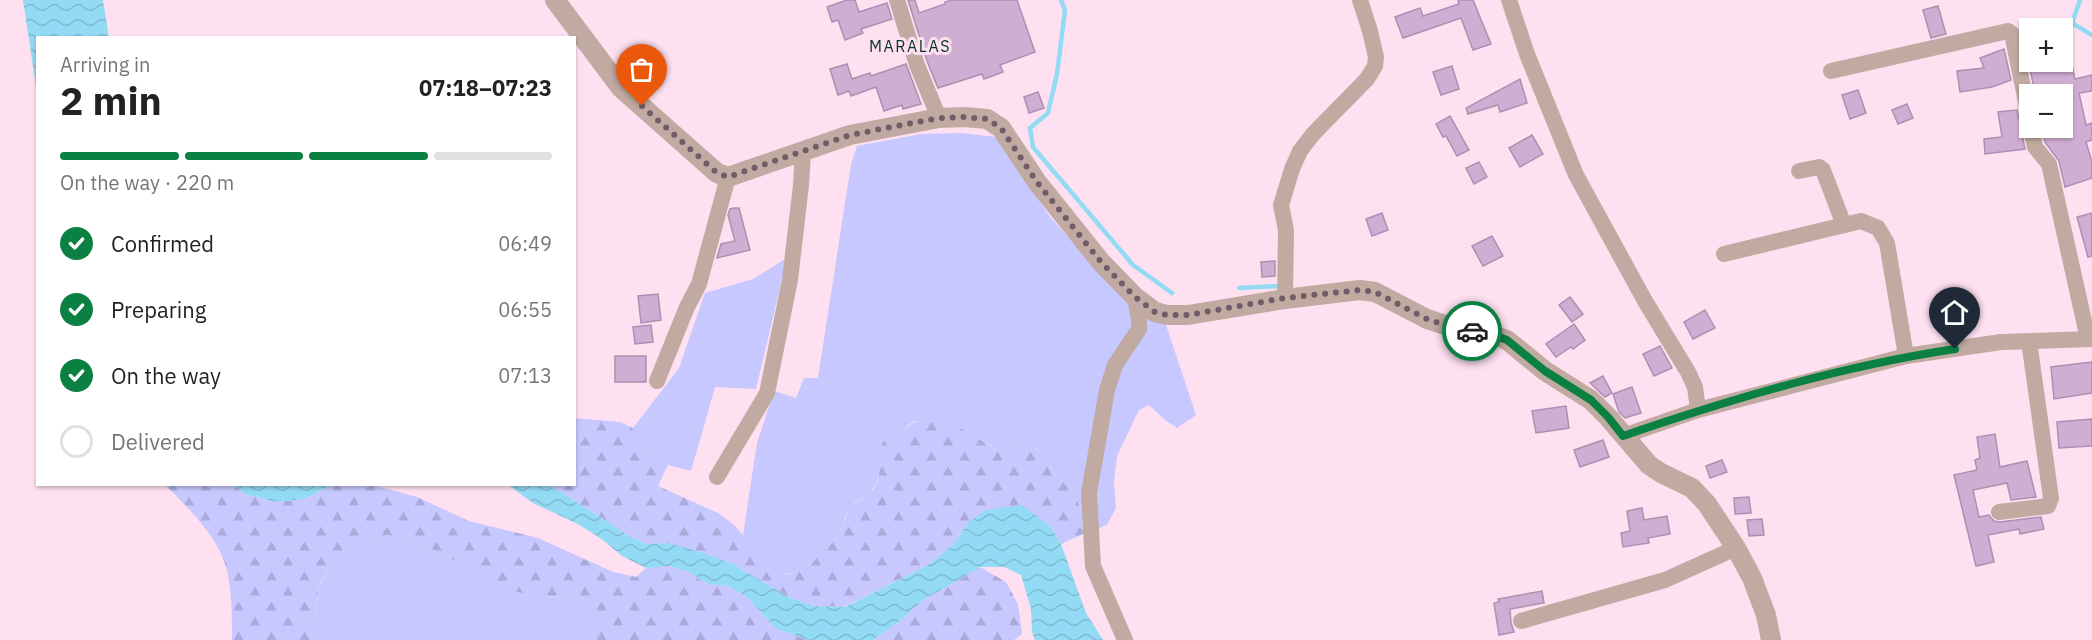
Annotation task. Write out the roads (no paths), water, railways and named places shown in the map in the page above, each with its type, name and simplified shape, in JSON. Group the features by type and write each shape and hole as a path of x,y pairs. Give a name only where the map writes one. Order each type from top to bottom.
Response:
{"street":[{"path":"555,0 621,88 717,173 728,177 850,135 939,118 987,119 1001,128 1037,182 1101,262 1135,297 1155,312 1167,315 1188,315 1285,298 1348,291 1375,292 1427,319 1454,328 1491,334 1507,340 1545,371 1591,400 1649,465 1692,488 1707,504 1736,548 1752,578 1771,640"},
{"path":"897,0 917,65 939,118"},
{"path":"1285,298 1286,230 1281,205 1292,169 1300,151 1313,134 1367,79 1375,66 1376,57 1360,0"},
{"path":"1509,0 1527,54 1576,175 1629,272 1688,372 1695,387 1698,410"},
{"path":"1831,71 2008,31 2012,34 2022,84"},
{"path":"1623,436 1698,410 1906,356 2001,342 2090,339 2049,164 2035,147 2033,138"},
{"path":"717,477 767,393 790,280 801,185 802,151"},
{"path":"1799,171 1819,167 1823,170 1844,225"},
{"path":"657,381 687,307 699,284 728,177"},
{"path":"1724,254 1861,220 1878,228 1887,243 1906,356"},
{"path":"1125,640 1093,566 1089,493 1107,390 1115,365 1139,329 1135,297"},
{"path":"1999,512 2048,506 2051,498 2029,341"},
{"path":"1521,621 1665,580 1736,548"}],"water":[{"path":"23,0 103,0 109,36 36,36 36,86"},
{"path":"235,486 329,486 305,499 276,502 245,494"},
{"path":"509,486 552,486 631,537 647,544 669,543 731,563 789,597 814,606 845,607 926,566 953,545 970,521 987,510 1022,505 1051,527 1061,544 1086,613 1103,640 1035,640 1032,632 1031,609 1021,575 1004,567 980,567 922,601 900,621 873,640 808,640 775,628 747,597 728,586 708,584 687,571 669,566 646,568 622,556 578,524 533,503"}],"waterway":[{"path":"1061,0 1065,10 1057,74 1048,113 1030,128 1033,147 1133,265 1172,293"},
{"path":"2080,0 2072,23 2092,35"},
{"path":"1239,288 1279,286"}],"district":[{"name":"MARALAS","path":"910,46"}]}
